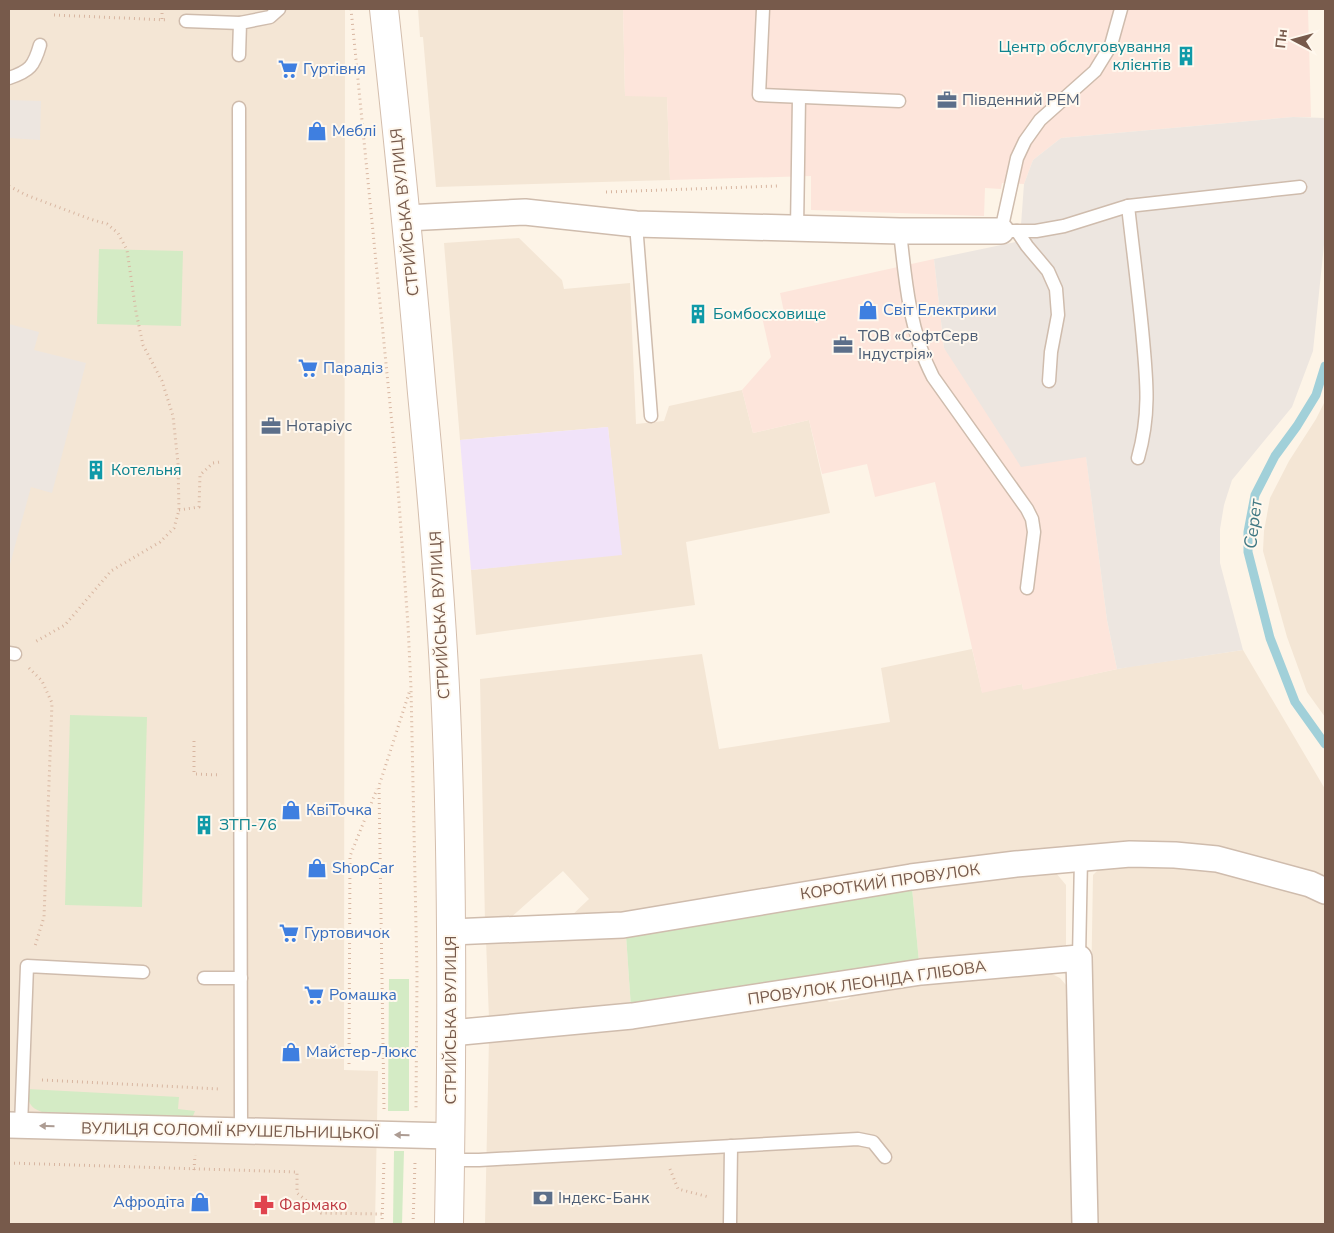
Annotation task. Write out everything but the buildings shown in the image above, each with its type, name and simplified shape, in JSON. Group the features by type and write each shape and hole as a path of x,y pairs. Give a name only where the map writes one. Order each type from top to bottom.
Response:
{"main road":[{"name":"СТРИЙСЬКА ВУЛИЦЯ","path":"384,9 406,218 436,541 447,734 451,932 449,1224"}],"street":[{"path":"406,218 525,212 636,224 900,231 1009,231"},
{"name":"КОРОТКИЙ ПРОВУЛОК","path":"451,932 622,924 911,877 1130,854 1175,855 1217,859 1310,884 1325,891"},
{"path":"1079,958 1085,1224"},
{"name":"ПРОВУЛОК ЛЕОНІДА ГЛІБОВА","path":"451,1033 632,1016 921,972 1079,958"},
{"name":"ВУЛИЦЯ СОЛОМІЇ КРУШЕЛЬНИЦЬКОЇ","path":"15,1126 416,1135 450,1148"}],"lane":[{"path":"186,21 240,23 270,17 279,9"},
{"path":"762,9 759,95 899,101"},
{"path":"1009,231 1017,158 1025,141 1040,120 1095,71 1111,45 1121,9"},
{"path":"239,55 240,23"},
{"path":"9,78 25,72 36,60 40,44"},
{"path":"797,229 799,97"},
{"path":"239,108 241,1131"},
{"path":"1009,231 1036,231 1064,226 1128,206 1300,187"},
{"path":"1128,206 1141,310 1148,393 1145,434 1138,458"},
{"path":"636,224 651,416"},
{"path":"900,231 905,277 918,340 924,359 933,377 1027,509 1032,520 1034,532 1027,588"},
{"path":"1009,231 1026,246 1048,271 1056,288 1058,315 1051,352 1049,381"},
{"path":"1079,958 1081,858"},
{"path":"15,1126 23,1079 27,966 143,972"},
{"path":"204,978 241,978"},
{"path":"450,1148 479,1160 858,1139 873,1142 885,1157"},
{"path":"730,1224 731,1146"}],"path":[{"path":"162,9 162,19"},
{"path":"351,9 397,475 411,688 417,974 416,1135 413,1224"},
{"path":"54,15 171,20"},
{"path":"9,186 107,224 118,232 127,250 136,312 144,345 162,381 173,416 178,463 179,510 174,528 160,542 111,571 65,625 12,653 42,681 52,703 44,918 27,966"},
{"path":"599,192 798,186"},
{"path":"179,510 199,507 200,475"},
{"path":"349,1064 350,856 379,786 411,688"},
{"path":"194,741 194,774"},
{"path":"379,786 385,1135 382,1224"},
{"path":"23,1079 241,1091"},
{"path":"662,1150 678,1189 730,1203"},
{"path":"9,1162 297,1172 297,1193 321,1213 382,1214"}],"shaded area":[{"path":"9,9 345,9 344,1070 378,1071 375,1224 9,1224"},
{"path":"418,9 623,9 625,96 667,96 670,180 436,187 423,37 420,37"},
{"path":"623,9 1308,9 1311,117 1293,117 1061,138 1033,160 1024,184 1002,183 1001,189 985,188 984,216 811,210 811,176 670,180 667,97 625,96"},
{"path":"9,100 41,101 40,140 9,138"},
{"path":"1293,117 1325,118 1325,235 1313,351 1292,407 1232,480 1224,505 1220,529 1220,563 1243,650 1117,669 1107,620 1086,457 1021,467 944,348 934,259 1035,238 1036,226 1021,225 1024,184 1033,160 1061,138"},
{"path":"519,238 562,280 564,289 630,283 636,424 664,421 669,406 742,390 753,433 809,420 830,513 686,542 695,605 476,635 471,570 621,554 608,427 460,440 444,243"},
{"path":"934,259 944,348 1086,456 1107,620 1117,669 1023,690 1022,684 982,693 935,482 875,497 867,464 822,474 809,420 753,433 742,390 771,357 762,317 784,312 780,293"},
{"path":"9,324 39,332 34,350 86,363 52,493 31,487 9,568"},
{"path":"1325,401 1325,717 1307,692 1287,637 1263,551 1264,531 1270,498 1289,461 1316,419"},
{"path":"608,427 622,555 471,570 460,440"},
{"path":"972,649 982,692 1022,684 1023,689 1127,667 1243,650 1325,789 1325,878 1219,848 621,915 569,918 589,899 563,871 507,921 485,922 480,679 702,654 719,749 890,722 881,668"},
{"path":"1172,865 1220,872 1318,899 1325,903 1325,1224 1098,1224 1091,992 1093,875 1100,868"},
{"path":"1056,873 1066,885 1066,945 919,962 912,888"},
{"path":"626,935 631,1008 489,1019 486,940"},
{"path":"1052,974 1060,978 1066,985 1074,1224 485,1224 489,1038 826,999 829,1002 848,999 852,996 921,985"}],"green space":[{"path":"99,249 183,251 181,326 97,324"},
{"path":"70,715 147,717 142,907 65,905"},
{"path":"912,888 919,962 631,1008 626,935"},
{"path":"389,979 409,979 409,1111 388,1111"},
{"path":"27,1089 179,1097 178,1109 195,1111 193,1116 186,1119 42,1112 30,1103"},
{"path":"394,1151 404,1151 402,1224 393,1224"}],"waterway":[{"name":"Серет","path":"1325,366 1316,395 1297,426 1275,456 1255,495 1248,532 1248,552 1270,638 1295,702 1325,744"}],"place":[{"name":"Центр обслуговування клієнтів","path":"1186,56"},
{"name":"Гуртівня","path":"288,69"},
{"name":"Південний РЕМ","path":"947,100"},
{"name":"Меблі","path":"317,131"},
{"name":"Світ Електрики","path":"868,310"},
{"name":"Бомбосховище","path":"698,314"},
{"name":"ТОВ «СофтСерв Індустрія»","path":"843,345"},
{"name":"Парадіз","path":"308,368"},
{"name":"Нотаріус","path":"271,426"},
{"name":"Котельня","path":"96,470"},
{"name":"КвіТочка","path":"291,810"},
{"name":"ЗТП-76","path":"204,825"},
{"name":"ShopCar","path":"317,868"},
{"name":"Гуртовичок","path":"289,933"},
{"name":"Ромашка","path":"314,995"},
{"name":"Майстер-Люкс","path":"291,1052"},
{"name":"Індекс-Банк","path":"543,1198"},
{"name":"Афродіта","path":"200,1202"},
{"name":"Фармако","path":"264,1205"}]}
